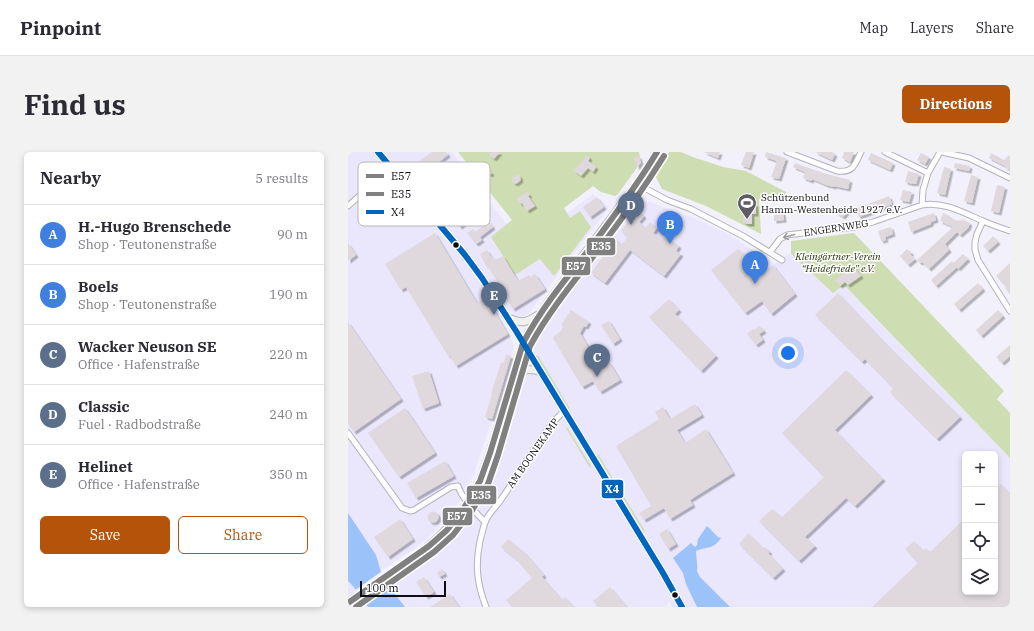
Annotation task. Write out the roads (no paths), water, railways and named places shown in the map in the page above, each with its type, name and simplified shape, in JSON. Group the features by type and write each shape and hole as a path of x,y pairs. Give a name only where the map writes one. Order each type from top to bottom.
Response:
{"main road":[{"path":"378,152 386,162"},
{"path":"348,603 432,544 447,530 464,508 480,481 490,453 523,343 540,314 637,184 657,152"},
{"path":"440,226 465,255 485,283 663,573 682,607"},
{"path":"507,318 525,322 540,314"},
{"path":"511,381 518,373 524,370 529,369 539,371"}],"street":[{"path":"786,152 838,171 850,170 861,152"},
{"path":"885,152 928,173"},
{"path":"1010,178 969,158 941,152 928,173 923,190 922,205 930,204 954,208 1010,231"},
{"path":"637,184 667,200 691,209 734,231 782,260"},
{"path":"348,206 358,197"},
{"name":"ENGERNWEG","path":"770,252 780,239 787,235 855,226 873,222 922,205"},
{"path":"983,221 977,234 975,250 978,260 1010,311"},
{"name":"AM BOONEKAMP","path":"486,607 479,586 477,568 478,551 485,522 541,438 555,419 564,411"},
{"path":"348,433 402,508 410,511 414,510 451,487 458,486 460,492 485,522"}],"water":[{"path":"348,513 376,555 384,582 405,607 368,607 348,581"},
{"path":"707,526 721,538 712,546 696,551 697,571 700,577 730,607 697,607 686,584 683,573 673,558 691,543 695,547 698,539"}],"place":[{"name":"Schützenbund Hamm-Westenheide 1927 e.V.","path":"747,220"},
{"name":"Classic","path":"631,225"},
{"name":"Boels","path":"670,244"},
{"name":"H.-Hugo Brenschede","path":"755,284"},
{"name":"Helinet","path":"494,315"},
{"name":"Wacker Neuson SE","path":"597,377"}],"park label":[{"name":"Kleingärtner-Verein “Heidefriede” e.V.","path":"838,262"}]}
